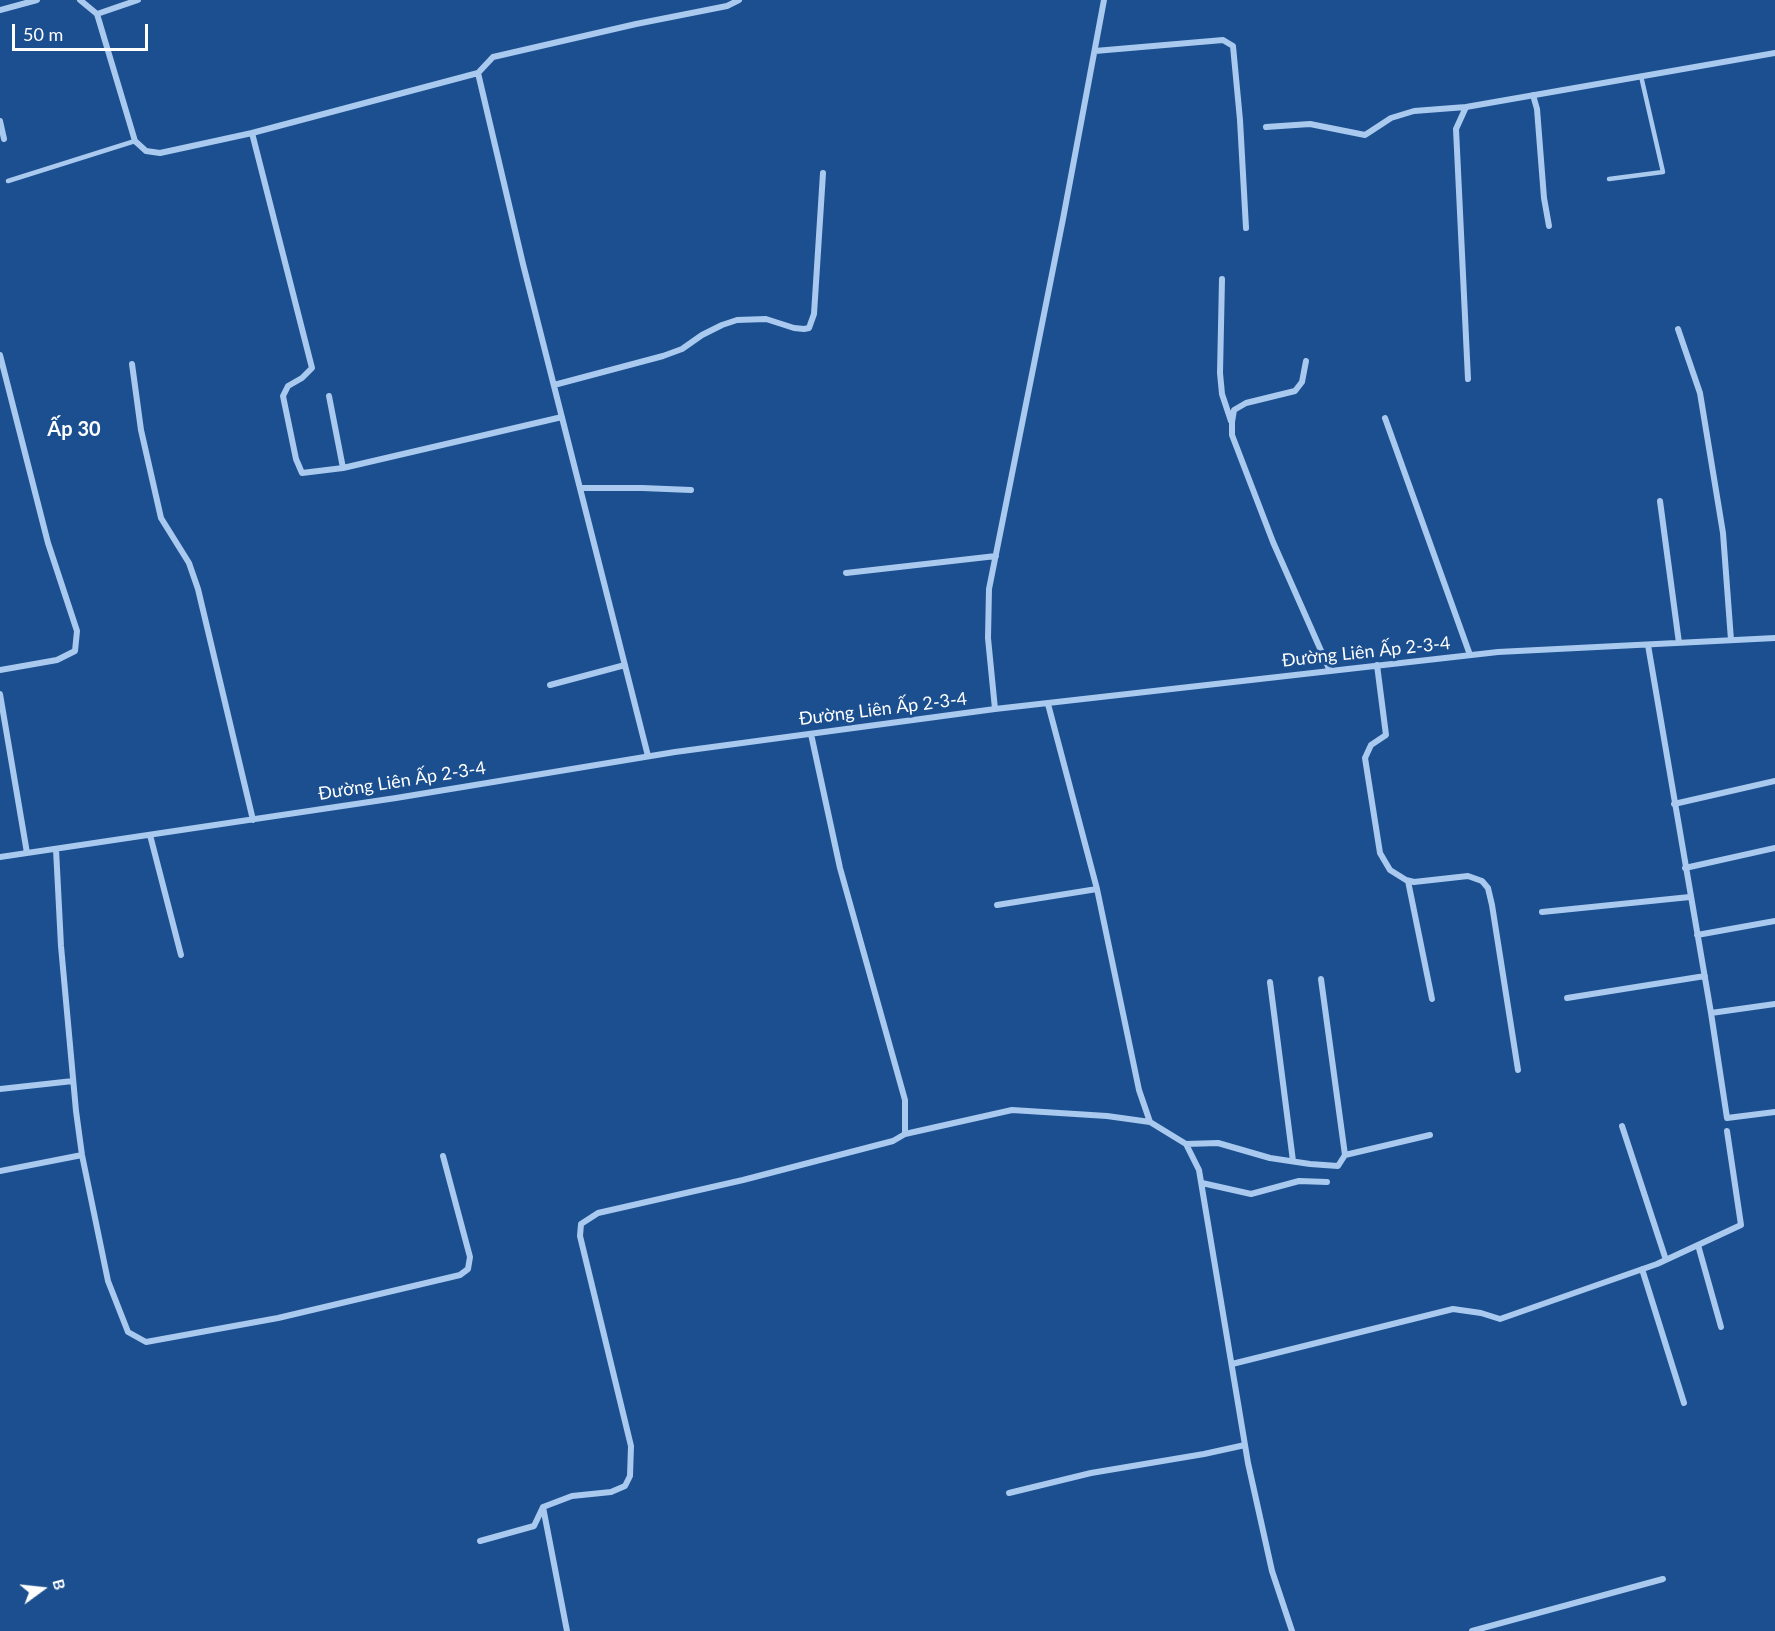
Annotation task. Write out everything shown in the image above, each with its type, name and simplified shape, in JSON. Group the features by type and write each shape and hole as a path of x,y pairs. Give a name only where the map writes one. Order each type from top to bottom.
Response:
{"street":[{"path":"0,10 37,0"},
{"path":"80,0 97,14 135,141 146,151 160,153 252,133 478,73 493,57 727,6 739,0"},
{"path":"97,14 138,0"},
{"path":"995,710 988,638 989,589 1064,219 1104,0"},
{"path":"1095,51 1223,40 1233,46 1246,228"},
{"path":"1266,127 1310,124 1365,135 1391,118 1414,111 1466,107 1775,53"},
{"path":"478,73 522,264 648,756"},
{"path":"1533,95 1537,109 1544,198 1549,226"},
{"path":"1466,107 1456,129 1468,379"},
{"path":"0,121 4,139"},
{"path":"252,133 312,368 302,378 288,386 283,396 296,459 302,473 343,468 562,417"},
{"path":"554,385 663,356 682,349 722,325 737,320 765,319 794,328 809,328 814,314 823,173"},
{"path":"1222,279 1220,373 1222,394 1232,422"},
{"path":"1678,329 1700,393 1723,534 1731,640"},
{"path":"0,355 48,543 77,631 75,651 57,660 0,670"},
{"path":"1306,361 1302,382 1294,391 1246,404 1234,410 1232,435 1264,521 1330,671"},
{"path":"132,364 141,430 161,518 189,563 198,589 253,820"},
{"path":"329,396 343,468"},
{"path":"1385,418 1470,655"},
{"path":"580,488 691,490"},
{"path":"1660,501 1679,643"},
{"path":"846,573 996,556"},
{"name":"Đường Liên Ấp 2-3-4","path":"0,857 396,798 648,756 995,710 1470,655 1775,638"},
{"path":"1647,645 1712,1013 1726,1118 1775,1112"},
{"path":"550,685 625,665"},
{"path":"1377,666 1386,735 1371,745 1365,758 1380,853 1390,870 1408,881 1468,876 1482,880 1488,888 1518,1070"},
{"path":"0,694 27,853"},
{"path":"1048,704 1097,889 1140,1090 1150,1122"},
{"path":"811,734 840,868 904,1100 905,1134"},
{"path":"1674,804 1775,781"},
{"path":"150,835 181,955"},
{"path":"1685,868 1775,848"},
{"path":"56,849 73,1081 82,1155 108,1281 128,1332 146,1342 278,1318 464,1273 470,1265 470,1257 442,1156"},
{"path":"1408,881 1432,999"},
{"path":"997,905 1097,889"},
{"path":"1542,912 1690,897"},
{"path":"1697,935 1775,921"},
{"path":"1567,998 1705,976"},
{"path":"1186,1144 1218,1143 1270,1158 1338,1166 1345,1155 1321,978"},
{"path":"1270,982 1293,1161"},
{"path":"1712,1013 1775,1004"},
{"path":"0,1089 73,1081"},
{"path":"480,1541 534,1526 543,1507 572,1496 611,1492 625,1486 630,1476 631,1446 580,1236 581,1224 598,1213 743,1180 893,1141 905,1134 1012,1110 1107,1116 1150,1122 1186,1144 1196,1160 1202,1183 1245,1445 1272,1571 1292,1631"},
{"path":"1622,1126 1666,1260"},
{"path":"1232,1364 1453,1309 1481,1313 1500,1319 1666,1260 1741,1225 1727,1131"},
{"path":"1345,1155 1430,1135"},
{"path":"0,1171 82,1155"},
{"path":"1202,1183 1251,1194 1299,1181 1327,1182"},
{"path":"1698,1245 1721,1327"},
{"path":"1642,1269 1684,1403"},
{"path":"1009,1492 1091,1473 1245,1445"},
{"path":"543,1507 567,1631"},
{"path":"1472,1631 1663,1579"}],"lane":[{"path":"1609,179 1663,172 1641,76"},
{"path":"8,181 135,141"}],"district":[{"name":"Ấp 30","path":"74,430"}]}
